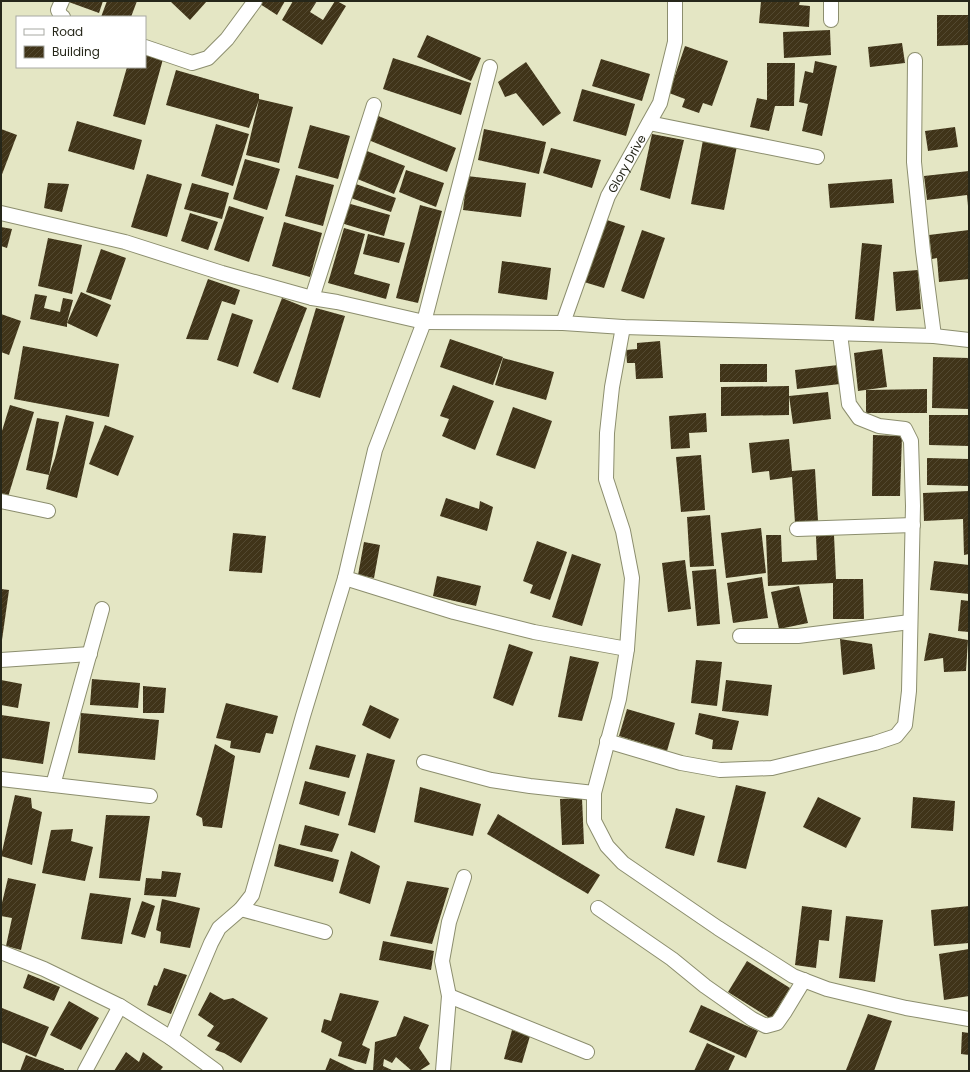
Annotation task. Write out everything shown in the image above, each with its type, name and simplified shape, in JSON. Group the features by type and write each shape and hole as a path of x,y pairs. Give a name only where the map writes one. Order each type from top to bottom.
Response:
{"street":[{"path":"61,16 58,10 62,1"},
{"path":"146,47 192,63 208,58 227,39 255,1"},
{"name":"Glory Drive","path":"563,323 608,196 660,103 675,42 675,1"},
{"path":"831,1 831,20"},
{"path":"915,60 914,162 923,251 934,336"},
{"path":"171,1038 211,943 220,928 241,909 252,895 345,578 375,450 424,322 490,67"},
{"path":"312,298 374,105"},
{"path":"649,123 817,157"},
{"path":"1,213 125,242 222,273 312,298 337,302 424,322 563,323 623,327 934,336 969,340"},
{"path":"623,327 612,387 607,433 606,479 623,531 632,578 627,649 618,699 594,793 594,821 607,846 624,863 725,932 793,976 827,989 906,1008 969,1019"},
{"path":"607,741 681,763 720,770 772,768 874,743 896,736 905,725 909,690 914,506 911,441 905,428 879,426 859,418 849,404 840,334"},
{"path":"1,502 48,511"},
{"path":"796,529 913,525"},
{"path":"345,578 454,612 534,632 627,649"},
{"path":"53,785 102,609"},
{"path":"740,636 798,636 910,622"},
{"path":"1,660 90,654"},
{"path":"424,762 491,780 594,793"},
{"path":"1,779 150,796"},
{"path":"443,1071 449,996 442,961 449,922 464,878"},
{"path":"598,908 672,959 705,986 752,1019 766,1026 777,1023 804,980"},
{"path":"241,909 325,932"},
{"path":"1,952 44,969 120,1006 171,1038 216,1071"},
{"path":"449,996 587,1052"},
{"path":"85,1071 120,1006"}],"building":[{"path":"66,1 103,1 99,13"},
{"path":"107,1 137,1 131,16 101,16"},
{"path":"207,1 190,20 171,2"},
{"path":"262,1 285,1 277,15 260,4"},
{"path":"293,1 317,1 310,12 323,20 335,1 346,6 322,45 282,20"},
{"path":"761,1 800,1 799,5 810,6 809,27 759,23"},
{"path":"937,15 969,15 969,45 937,46"},
{"path":"830,30 831,55 784,58 783,32"},
{"path":"427,35 481,58 471,81 417,57"},
{"path":"902,43 905,63 870,67 868,47"},
{"path":"685,46 728,61 712,106 703,103 699,113 682,107 685,99 669,93"},
{"path":"146,54 163,59 145,125 113,116 127,68 146,68"},
{"path":"393,58 471,83 461,115 383,89"},
{"path":"601,59 650,74 642,101 592,86"},
{"path":"815,61 837,66 822,136 802,131 808,104 799,102 805,71 813,73"},
{"path":"526,62 561,113 543,126 516,93 505,97 498,82"},
{"path":"767,63 795,63 794,106 775,106 769,131 750,127 757,98 767,100"},
{"path":"176,70 259,94 259,99 293,107 279,163 246,155 259,100 249,128 166,105"},
{"path":"582,89 635,104 626,136 573,121"},
{"path":"376,115 456,148 447,172 366,139"},
{"path":"77,121 142,140 134,170 68,151"},
{"path":"216,124 249,134 233,186 201,176"},
{"path":"310,125 350,136 338,179 298,168"},
{"path":"955,127 958,147 928,151 925,131"},
{"path":"1,129 17,135 1,177"},
{"path":"484,129 546,142 539,174 478,160"},
{"path":"652,134 684,140 670,199 640,190"},
{"path":"703,140 737,146 724,210 691,204"},
{"path":"551,148 601,160 592,188 543,173"},
{"path":"367,151 405,166 394,194 355,178"},
{"path":"245,159 280,169 267,210 233,199"},
{"path":"406,170 444,183 436,207 399,192"},
{"path":"969,171 969,206 967,195 927,200 924,176"},
{"path":"147,174 182,184 167,237 131,227"},
{"path":"296,175 334,185 323,226 285,216"},
{"path":"467,176 526,183 521,217 463,210"},
{"path":"892,179 894,203 830,208 828,184"},
{"path":"48,183 69,184 62,212 44,208"},
{"path":"192,183 229,193 222,219 184,209"},
{"path":"353,183 396,198 391,212 348,197"},
{"path":"347,203 390,215 384,236 341,223"},
{"path":"420,205 442,211 418,303 396,298"},
{"path":"229,206 264,217 249,262 214,250"},
{"path":"190,213 218,222 208,250 181,241"},
{"path":"604,219 625,226 604,288 584,282"},
{"path":"284,222 322,233 310,277 272,266"},
{"path":"1,227 12,229 7,248 1,246"},
{"path":"344,228 365,234 354,274 390,284 386,299 328,283"},
{"path":"642,230 665,238 644,299 621,291"},
{"path":"969,230 969,279 939,282 937,258 932,259 929,235"},
{"path":"368,234 405,243 399,263 363,254"},
{"path":"48,238 82,245 72,294 38,286"},
{"path":"862,243 882,245 874,321 855,319"},
{"path":"101,249 126,258 111,300 86,292"},
{"path":"502,261 551,268 547,300 498,293"},
{"path":"918,270 921,309 896,311 893,272"},
{"path":"208,279 240,290 235,305 222,301 208,340 186,339"},
{"path":"81,292 111,305 97,337 67,323"},
{"path":"35,294 47,296 44,308 60,312 63,298 73,300 67,327 30,319"},
{"path":"282,298 307,308 278,383 253,373"},
{"path":"316,308 345,316 320,398 292,389"},
{"path":"232,313 253,320 238,367 217,360"},
{"path":"1,314 21,321 9,355 1,352"},
{"path":"450,339 503,357 493,385 440,367"},
{"path":"660,341 663,378 636,379 635,363 627,363 626,350 637,349 637,343"},
{"path":"23,346 119,364 109,417 14,399"},
{"path":"882,349 887,387 858,391 854,353"},
{"path":"933,357 969,358 969,409 932,408"},
{"path":"503,358 554,372 546,400 495,385"},
{"path":"720,364 767,364 767,382 720,382"},
{"path":"838,365 840,384 797,389 795,370"},
{"path":"453,385 494,401 475,450 442,436 449,419 440,416"},
{"path":"789,386 789,415 721,416 721,387"},
{"path":"927,389 927,413 866,413 866,390"},
{"path":"828,392 831,419 793,424 789,396"},
{"path":"10,405 34,412 8,497 1,495 1,434"},
{"path":"513,407 552,421 535,469 496,455"},
{"path":"706,413 707,432 689,433 690,448 671,449 669,416"},
{"path":"66,415 94,422 77,498 46,489"},
{"path":"929,415 969,415 969,446 929,445"},
{"path":"37,418 59,422 49,475 26,470"},
{"path":"105,425 134,436 118,476 89,464"},
{"path":"873,435 902,436 900,496 872,496"},
{"path":"789,439 792,471 815,469 818,521 795,523 792,477 770,480 769,471 752,473 749,443"},
{"path":"701,455 705,510 681,512 676,457"},
{"path":"927,458 969,459 969,486 927,485"},
{"path":"969,491 969,554 964,555 963,519 924,521 923,493"},
{"path":"446,498 479,509 480,501 493,507 487,531 440,516"},
{"path":"710,515 714,566 690,567 687,517"},
{"path":"761,528 766,573 726,578 721,533"},
{"path":"233,533 266,536 262,573 229,571"},
{"path":"766,535 781,535 782,562 817,560 816,536 834,535 836,579 863,579 864,619 833,619 833,583 768,586"},
{"path":"537,541 567,552 550,600 530,593 533,585 523,581"},
{"path":"364,542 380,545 374,578 358,575"},
{"path":"572,554 601,564 582,626 552,617"},
{"path":"685,560 691,609 668,612 662,563"},
{"path":"934,561 969,565 969,594 930,590"},
{"path":"716,569 720,624 697,626 692,571"},
{"path":"437,576 481,586 476,606 433,596"},
{"path":"762,577 768,618 733,623 727,583"},
{"path":"799,586 808,623 779,629 771,592"},
{"path":"1,589 9,590 2,640 1,640"},
{"path":"961,600 969,601 969,632 958,631"},
{"path":"929,633 968,640 966,671 944,672 943,658 924,661"},
{"path":"840,639 872,644 875,669 843,675"},
{"path":"509,644 533,652 513,706 493,698"},
{"path":"570,656 599,662 582,721 558,717"},
{"path":"696,660 722,662 717,706 691,703"},
{"path":"92,679 140,683 138,708 90,705"},
{"path":"1,680 22,684 18,708 1,705"},
{"path":"726,680 772,685 768,716 722,711"},
{"path":"143,686 166,688 164,713 143,713"},
{"path":"226,703 278,716 273,734 266,733 260,753 230,748 231,741 216,738"},
{"path":"370,705 399,719 390,739 362,725"},
{"path":"627,709 675,723 667,751 619,736"},
{"path":"81,713 159,720 155,760 78,753"},
{"path":"699,713 739,721 732,750 712,749 713,740 695,734"},
{"path":"1,715 50,722 43,764 1,758"},
{"path":"215,744 235,756 222,828 203,826 202,818 196,815"},
{"path":"316,745 356,755 349,778 309,769"},
{"path":"367,753 395,760 375,833 348,825"},
{"path":"305,781 346,792 339,816 299,804"},
{"path":"736,785 766,792 746,869 717,862"},
{"path":"420,787 481,804 473,836 414,822"},
{"path":"15,795 31,798 32,808 42,812 32,865 1,856"},
{"path":"818,797 861,818 846,848 803,827"},
{"path":"913,797 955,801 953,831 911,828"},
{"path":"582,798 584,844 562,845 560,799"},
{"path":"676,808 705,816 694,856 665,848"},
{"path":"498,814 600,875 588,894 487,834"},
{"path":"106,815 150,816 140,881 99,878"},
{"path":"305,825 339,834 332,852 300,845"},
{"path":"73,829 71,841 93,847 85,881 42,873 51,830"},
{"path":"279,844 339,860 333,882 274,866"},
{"path":"351,851 380,866 370,904 339,893"},
{"path":"162,871 181,873 176,897 144,895 146,878 161,879"},
{"path":"8,878 36,884 21,950 6,946 12,918 1,916 1,907"},
{"path":"407,881 449,888 432,944 390,936"},
{"path":"90,893 131,898 122,944 81,939"},
{"path":"162,899 200,908 190,948 160,943 161,932 156,930"},
{"path":"142,901 155,906 145,938 131,934"},
{"path":"802,906 832,910 829,941 819,940 816,968 795,965"},
{"path":"969,906 969,943 934,946 931,910"},
{"path":"846,916 883,920 875,982 839,978"},
{"path":"383,941 434,951 431,970 379,960"},
{"path":"969,949 969,996 944,1000 939,954"},
{"path":"747,961 790,988 771,1019 728,992"},
{"path":"164,968 187,975 171,1014 147,1005 154,985 157,986"},
{"path":"28,974 60,987 54,1001 23,988"},
{"path":"210,992 224,1000 233,998 268,1018 241,1063 224,1053 215,1050 220,1043 207,1036 214,1026 198,1015"},
{"path":"340,993 379,1001 362,1045 370,1049 366,1064 338,1056 342,1042 321,1032 324,1019 331,1021"},
{"path":"69,1001 99,1018 81,1050 50,1035"},
{"path":"701,1005 758,1031 746,1058 689,1032"},
{"path":"2,1008 49,1027 36,1057 1,1042"},
{"path":"868,1014 892,1021 874,1071 848,1071 846,1070"},
{"path":"404,1016 429,1025 419,1048 430,1064 419,1071 412,1071 396,1057 392,1063 384,1059 383,1066 394,1071 373,1071 375,1042 396,1036"},
{"path":"512,1030 530,1036 522,1063 504,1059"},
{"path":"962,1032 969,1033 969,1055 961,1054"},
{"path":"707,1043 735,1056 728,1071 694,1071"},
{"path":"126,1052 139,1062 143,1052 163,1067 160,1071 114,1071"},
{"path":"26,1055 64,1069 64,1071 20,1071"},
{"path":"330,1058 357,1071 325,1071"}]}
